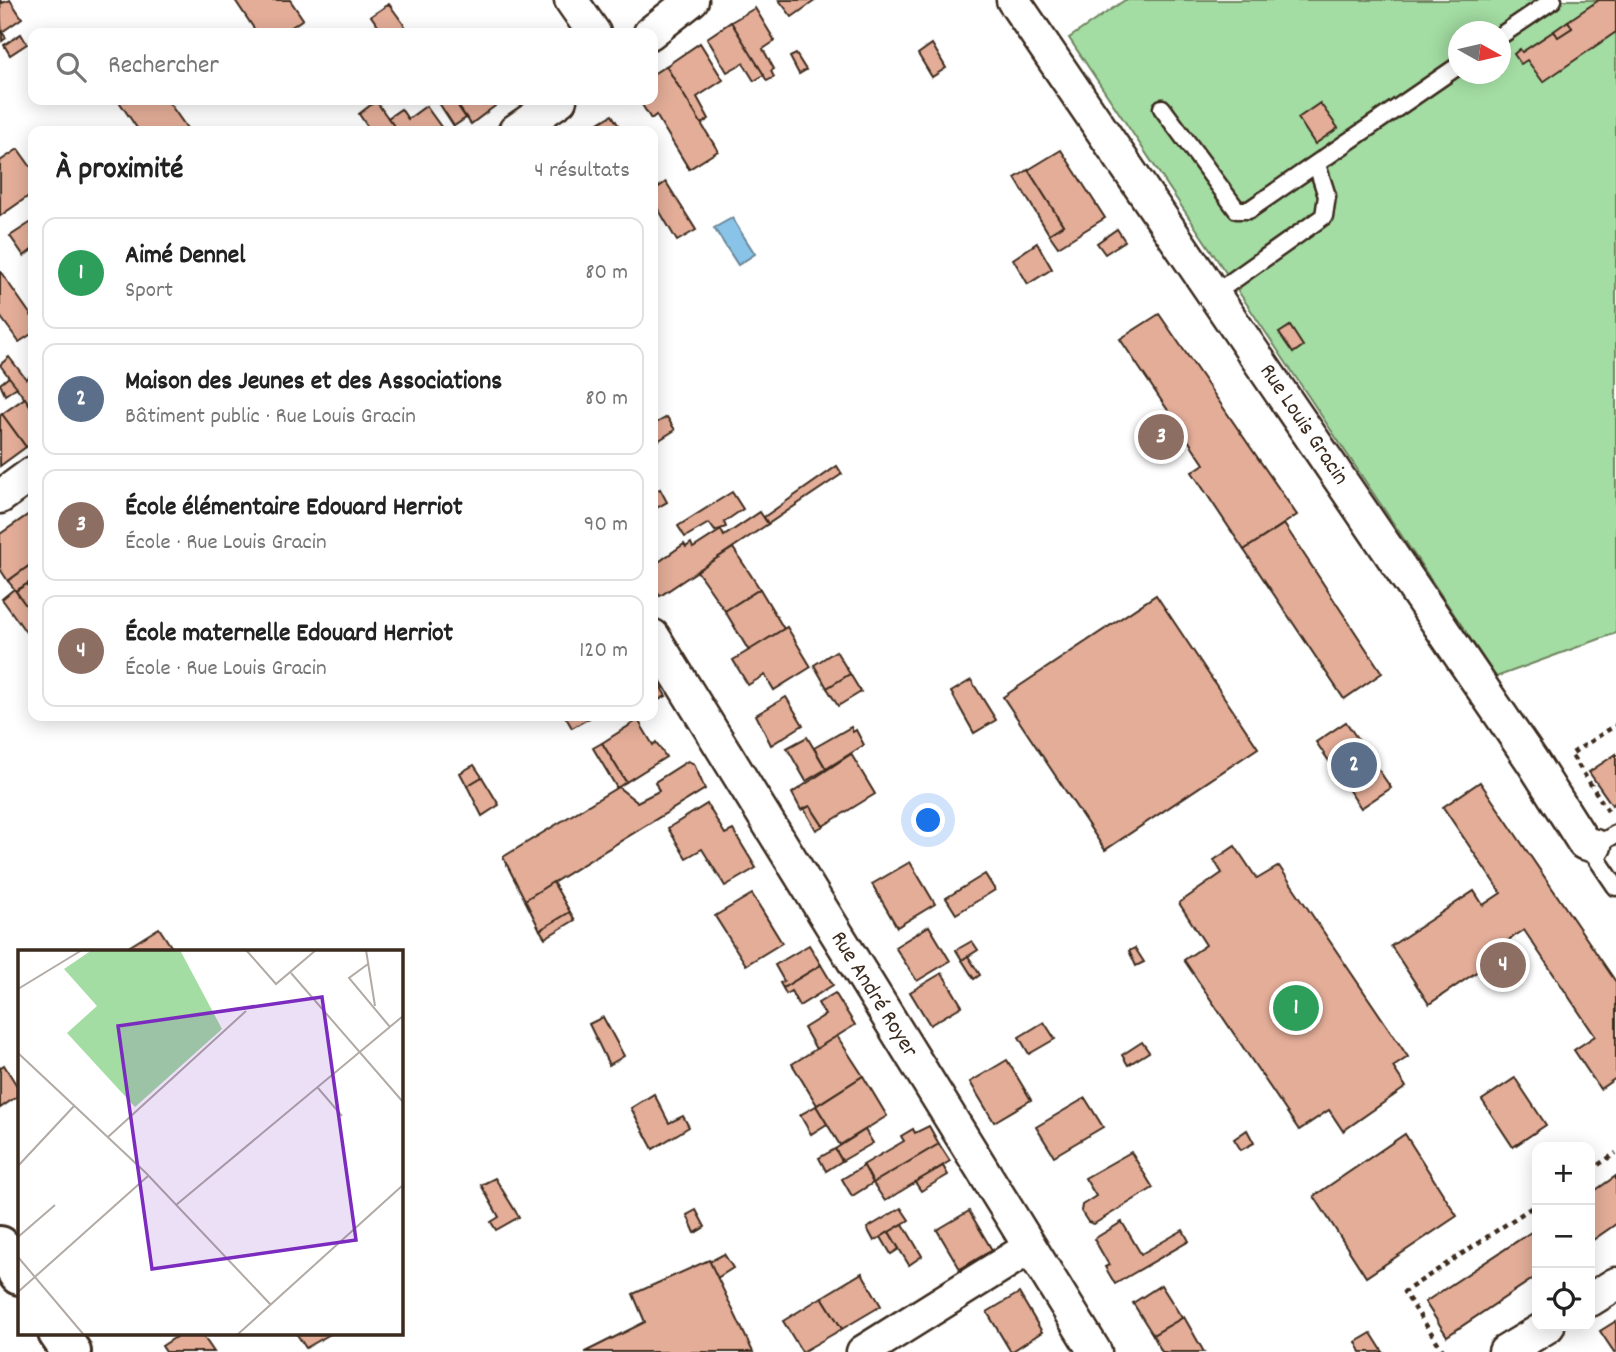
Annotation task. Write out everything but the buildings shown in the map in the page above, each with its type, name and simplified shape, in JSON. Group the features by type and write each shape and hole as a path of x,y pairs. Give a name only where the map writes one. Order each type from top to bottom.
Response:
{"main road":[{"path":"0,1246 18,1273"},
{"path":"59,1334 71,1352"}],"street":[{"path":"571,0 591,28"},
{"path":"656,28 692,0"},
{"name":"Rue Louis Gracin","path":"1013,0 1584,843 1606,840"},
{"path":"522,126 553,105"},
{"path":"0,497 28,477"},
{"name":"Rue André Royer","path":"658,644 1095,1352"},
{"path":"863,1352 1029,1248"},
{"path":"1595,1297 1616,1284"},
{"path":"1505,1352 1540,1331"}],"lane":[{"path":"1511,29 1553,0"},
{"path":"1162,108 1237,210 1249,210 1448,73"},
{"path":"1214,294 1324,216 1327,196 1317,165"},
{"path":"1606,840 1597,859 1616,887"}],"path":[{"path":"1616,725 1571,754 1616,822"},
{"path":"1595,1167 1616,1153"},
{"path":"1444,1352 1404,1292 1532,1208"}],"green space":[{"path":"1125,0 1616,0 1616,633 1496,677 1069,38"}],"water":[{"path":"732,218 755,254 738,265 714,228"}],"place":[{"name":"École élémentaire Edouard Herriot","path":"1161,437"},
{"name":"Maison des Jeunes et des Associations","path":"1354,765"},
{"name":"École maternelle Edouard Herriot","path":"1503,965"},
{"name":"Aimé Dennel","path":"1296,1008"}]}
